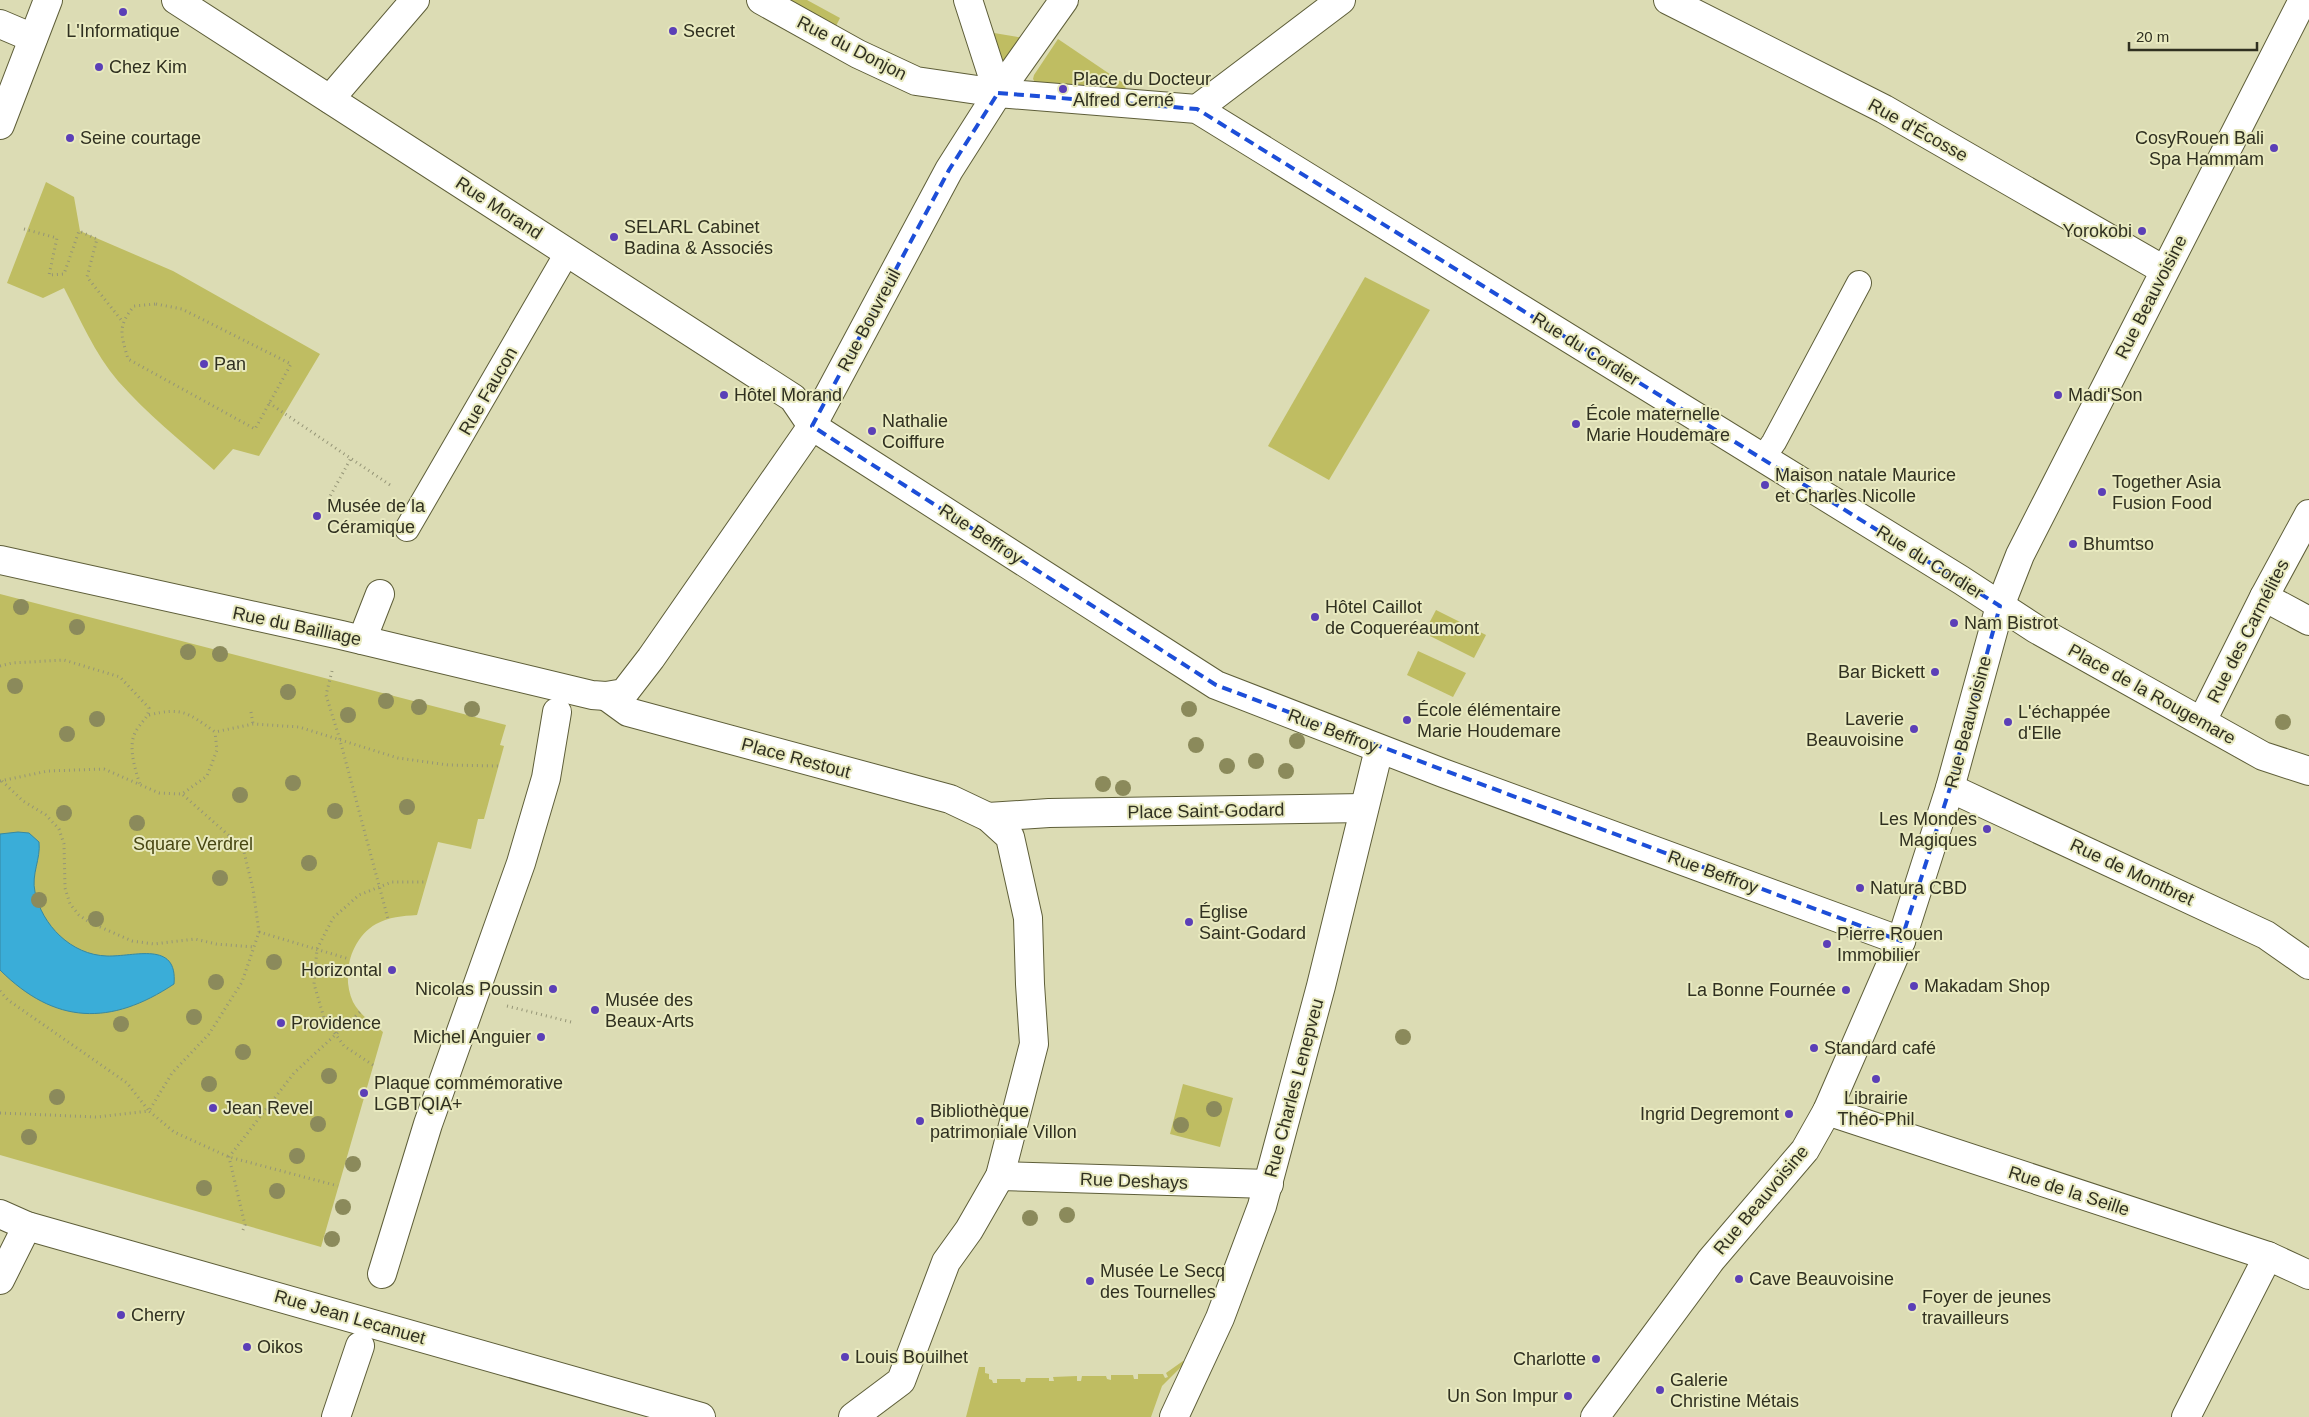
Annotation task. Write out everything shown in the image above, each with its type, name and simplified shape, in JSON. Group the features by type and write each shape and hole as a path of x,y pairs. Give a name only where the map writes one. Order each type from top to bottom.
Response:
{"street":[{"path":"0,125 48,0"},
{"name":"Rue Morand","path":"176,0 794,398 812,426"},
{"path":"330,99 415,0"},
{"name":"Rue du Donjon","path":"761,0 858,54 916,81 998,93"},
{"path":"968,0 998,93 1197,109 1341,0"},
{"name":"Rue Bouvreuil","path":"599,695 624,692 652,658 812,426 949,170 998,93 1064,0"},
{"name":"Rue d'Écosse","path":"1668,0 1884,109 2164,270"},
{"name":"Rue Beauvoisine","path":"1595,1417 1711,1260 1805,1150 1827,1111 1901,941 1950,788 2000,606 2020,555 2303,0"},
{"path":"0,24 34,38"},
{"name":"Rue du Cordier","path":"1197,109 2000,606"},
{"name":"Rue Beffroy","path":"812,426 1216,686 1379,749 1901,941"},
{"name":"Rue des Carmélites","path":"2202,721 2264,597 2309,514"},
{"name":"Rue du Bailliage","path":"0,560 599,695"},
{"path":"352,638 380,594"},
{"path":"2264,597 2309,621"},
{"name":"Place de la Rougemare","path":"2000,606 2263,756 2309,771"},
{"name":"Place Restout","path":"599,695 628,712 950,799 988,817 1010,837 1028,918 1034,1044 1000,1176"},
{"path":"382,1274 428,1124 527,844 546,778 557,712"},
{"name":"Rue Charles Lenepveu","path":"1174,1417 1220,1318 1268,1184 1321,986 1379,749"},
{"name":"Rue de Montbret","path":"1950,788 2266,935 2309,965"},
{"name":"Place Saint-Godard","path":"1049,813 1364,808"},
{"name":"Place Restout","path":"988,817 1049,813"},
{"name":"Rue de la Seille","path":"1827,1111 2268,1256 2309,1275"},
{"path":"853,1417 901,1381 946,1262 969,1230 1000,1176"},
{"name":"Rue Deshays","path":"1000,1176 1268,1184"},
{"name":"Rue Jean Lecanuet","path":"0,1214 28,1226 701,1417"},
{"path":"0,1280 28,1226"},
{"path":"2186,1417 2268,1256"},
{"path":"336,1417 360,1346"}],"lane":[{"name":"Rue Faucon","path":"407,529 567,253"},
{"path":"1763,458 1774,442 1859,283"}],"path":[{"path":"24,229 57,238 49,275 64,274 79,231 97,239 87,277 122,321 122,338 128,359 255,429 291,364 182,309 156,304 134,306 122,321"},
{"path":"269,403 421,505"},
{"path":"328,500 351,458"},
{"path":"352,638 326,695 388,919"},
{"path":"0,666 64,660 120,677 149,708 149,715"},
{"path":"140,785 134,764 132,747 136,729 149,715 171,710 191,715 215,732 253,724 299,727 398,758 448,765 499,766"},
{"path":"251,712 253,724"},
{"path":"1,781 48,771 104,769 159,793 182,794 207,776 217,750 215,732"},
{"path":"1,781 23,801 46,815 59,829 64,844 65,888 70,904 79,915 89,922 132,941 154,944 195,939 216,944 254,947"},
{"path":"149,1111 172,1073 209,1034 242,982 259,932 253,889 243,848 182,794"},
{"path":"374,1065 344,1046 324,1018 314,984 318,949 333,918 359,895 392,882 427,882"},
{"path":"259,932 349,959"},
{"path":"0,991 8,1000 127,1084 149,1111 174,1132 229,1156 338,1186"},
{"path":"473,997 571,1022"},
{"path":"229,1156 294,1073 360,1012"},
{"path":"0,1112 97,1118 149,1111"},
{"path":"229,1156 245,1225 244,1230"}],"highlighted area":[{"path":"998,93 1197,109 2000,606 1950,788 1901,941 1216,685 812,426 949,170"}],"green space":[{"path":"789,0 807,0 840,18 836,26"},
{"path":"982,31 1030,39 1003,82"},
{"path":"1058,39 1126,85 1125,90 1037,85 1033,79 1034,75"},
{"path":"46,182 74,197 80,231 173,271 320,354 259,456 233,449 214,470 152,416 118,381 95,348 64,288 43,298 7,283"},
{"path":"1365,277 1430,310 1329,480 1268,446"},
{"name":"Square Verdrel","path":"0,594 506,725 500,745 504,746 484,819 478,819 471,849 438,842 417,915 391,918 376,924 360,939 350,959 348,981 349,992 353,1002 363,1015 383,1032 321,1247 0,1155"},
{"path":"1436,610 1486,635 1474,658 1424,633"},
{"path":"1418,651 1466,673 1453,697 1407,675"},
{"path":"1183,1084 1233,1098 1220,1147 1170,1134"},
{"path":"1183,1361 1186,1362 1162,1386 1151,1417 966,1417 979,1367 985,1367 985,1373 989,1374 989,1379 993,1383 997,1383 997,1379 1020,1379 1021,1382 1025,1382 1026,1378 1049,1378 1049,1381 1054,1381 1053,1377 1077,1376 1077,1381 1081,1381 1082,1376 1106,1376 1107,1379 1111,1380 1111,1375 1133,1375 1134,1379 1138,1379 1138,1374 1163,1374 1165,1378 1168,1377 1166,1373"}],"water":[{"path":"29,833 39,842 39,854 34,879 35,892 44,916 60,936 70,944 94,954 118,956 152,954 162,956 169,961 173,970 174,984 151,998 128,1007 106,1013 84,1013 63,1010 42,1001 21,988 0,970 0,834"}],"place":[{"name":"L'Informatique","path":"123,12"},
{"name":"Secret","path":"673,31"},
{"name":"Chez Kim","path":"99,67"},
{"name":"Place du Docteur Alfred Cerné","path":"1063,89"},
{"name":"Seine courtage","path":"70,138"},
{"name":"CosyRouen Bali Spa Hammam","path":"2274,148"},
{"name":"Yorokobi","path":"2142,231"},
{"name":"SELARL Cabinet Badina & Associés","path":"614,237"},
{"name":"Pan","path":"204,364"},
{"name":"Hôtel Morand","path":"724,395"},
{"name":"Madi'Son","path":"2058,395"},
{"name":"École maternelle Marie Houdemare","path":"1576,424"},
{"name":"Nathalie Coiffure","path":"872,431"},
{"name":"Maison natale Maurice et Charles Nicolle","path":"1765,485"},
{"name":"Together Asia Fusion Food","path":"2102,492"},
{"name":"Musée de la Céramique","path":"317,516"},
{"name":"Bhumtso","path":"2073,544"},
{"name":"Hôtel Caillot de Coqueréaumont","path":"1315,617"},
{"name":"Nam Bistrot","path":"1954,623"},
{"name":"Bar Bickett","path":"1935,672"},
{"name":"École élémentaire Marie Houdemare","path":"1407,720"},
{"name":"L'échappée d'Elle","path":"2008,722"},
{"name":"Laverie Beauvoisine","path":"1914,729"},
{"name":"Les Mondes Magiques","path":"1987,829"},
{"name":"Natura CBD","path":"1860,888"},
{"name":"Église Saint-Godard","path":"1189,922"},
{"name":"Pierre Rouen Immobilier","path":"1827,944"},
{"name":"Horizontal","path":"392,970"},
{"name":"Makadam Shop","path":"1914,986"},
{"name":"Nicolas Poussin","path":"553,989"},
{"name":"La Bonne Fournée","path":"1846,990"},
{"name":"Musée des Beaux-Arts","path":"595,1010"},
{"name":"Providence","path":"281,1023"},
{"name":"Michel Anguier","path":"541,1037"},
{"name":"Standard café","path":"1814,1048"},
{"name":"Librairie Théo-Phil","path":"1876,1079"},
{"name":"Plaque commémorative LGBTQIA+","path":"364,1093"},
{"name":"Jean Revel","path":"213,1108"},
{"name":"Ingrid Degremont","path":"1789,1114"},
{"name":"Bibliothèque patrimoniale Villon","path":"920,1121"},
{"name":"Cave Beauvoisine","path":"1739,1279"},
{"name":"Musée Le Secq des Tournelles","path":"1090,1281"},
{"name":"Foyer de jeunes travailleurs","path":"1912,1307"},
{"name":"Cherry","path":"121,1315"},
{"name":"Oikos","path":"247,1347"},
{"name":"Louis Bouilhet","path":"845,1357"},
{"name":"Charlotte","path":"1596,1359"},
{"name":"Galerie Christine Métais","path":"1660,1390"},
{"name":"Un Son Impur","path":"1568,1396"}]}
